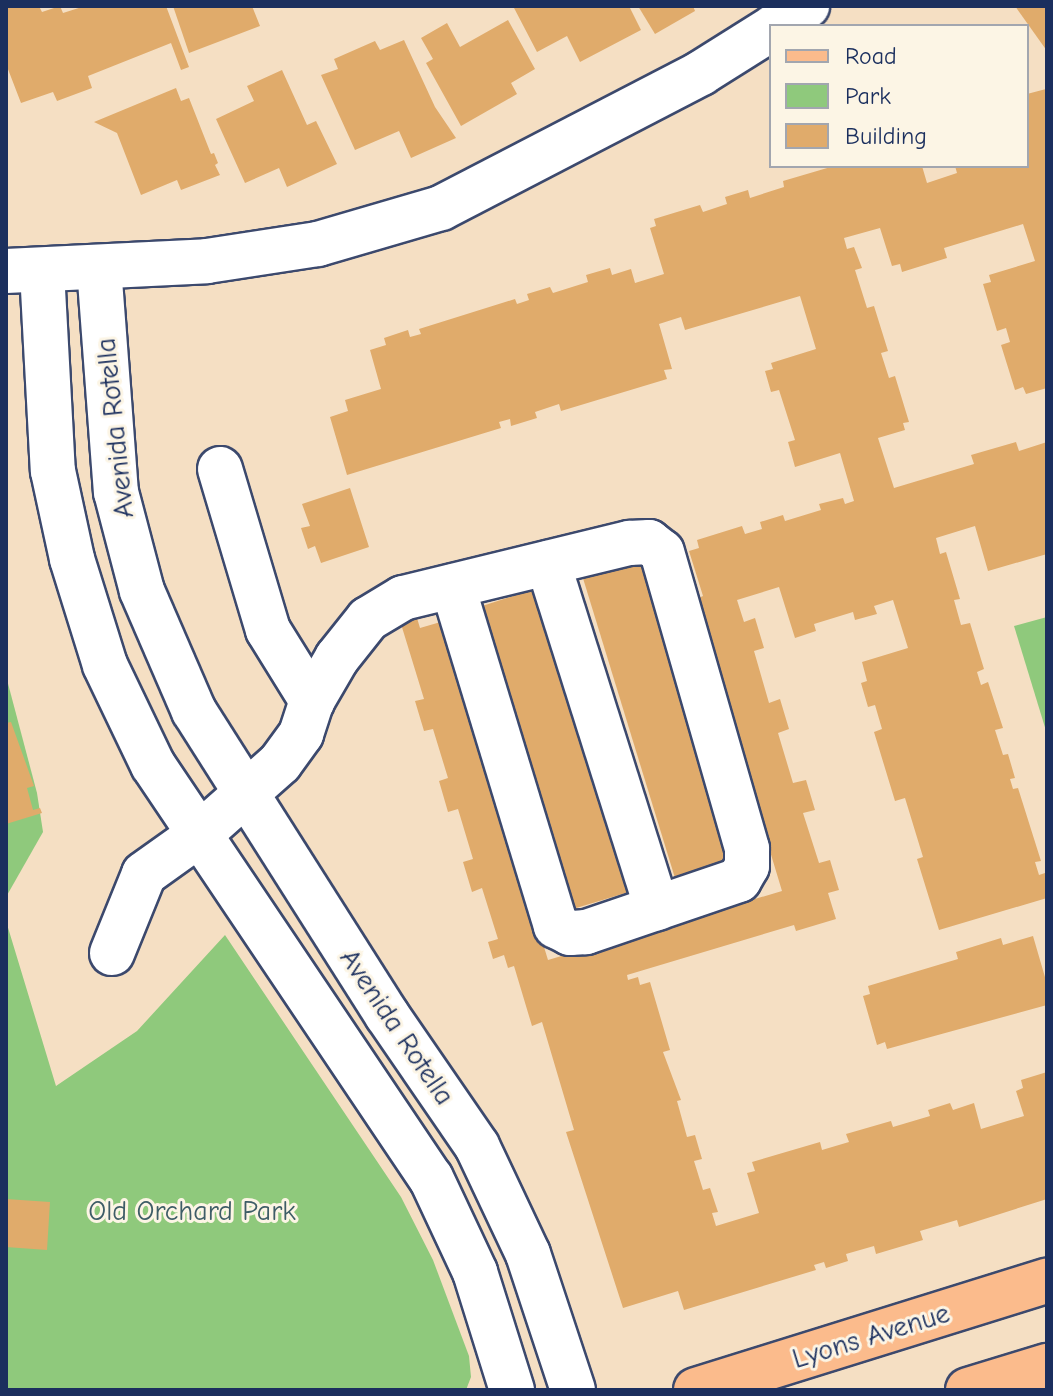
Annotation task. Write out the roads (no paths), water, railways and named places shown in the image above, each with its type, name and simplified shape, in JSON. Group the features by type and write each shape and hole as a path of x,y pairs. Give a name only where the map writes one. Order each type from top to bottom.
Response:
{"main road":[{"name":"Lyons Avenue","path":"696,1390 1047,1281"},
{"path":"968,1390 1047,1366"}],"street":[{"path":"778,24 807,6"},
{"path":"24,271 207,261 318,244 441,208 701,73 769,30"},
{"name":"Avenida Rotella","path":"99,267 116,492 142,591 194,711 243,793 477,1146 528,1254 573,1390"},
{"name":"Avenida Rotella","path":"24,271 53,471 72,559 105,665 153,765 431,1178 475,1272 512,1390"},
{"path":"220,469 268,630 312,701"},
{"path":"112,953 144,874 200,834 280,763 301,734 312,701 337,658 368,619 403,598 629,543 649,542 662,552 747,849 747,866 739,880 586,932 570,933 556,926 453,586"},
{"path":"548,563 657,908"}],"park label":[{"name":"Old Orchard Park","path":"192,1211"}]}
